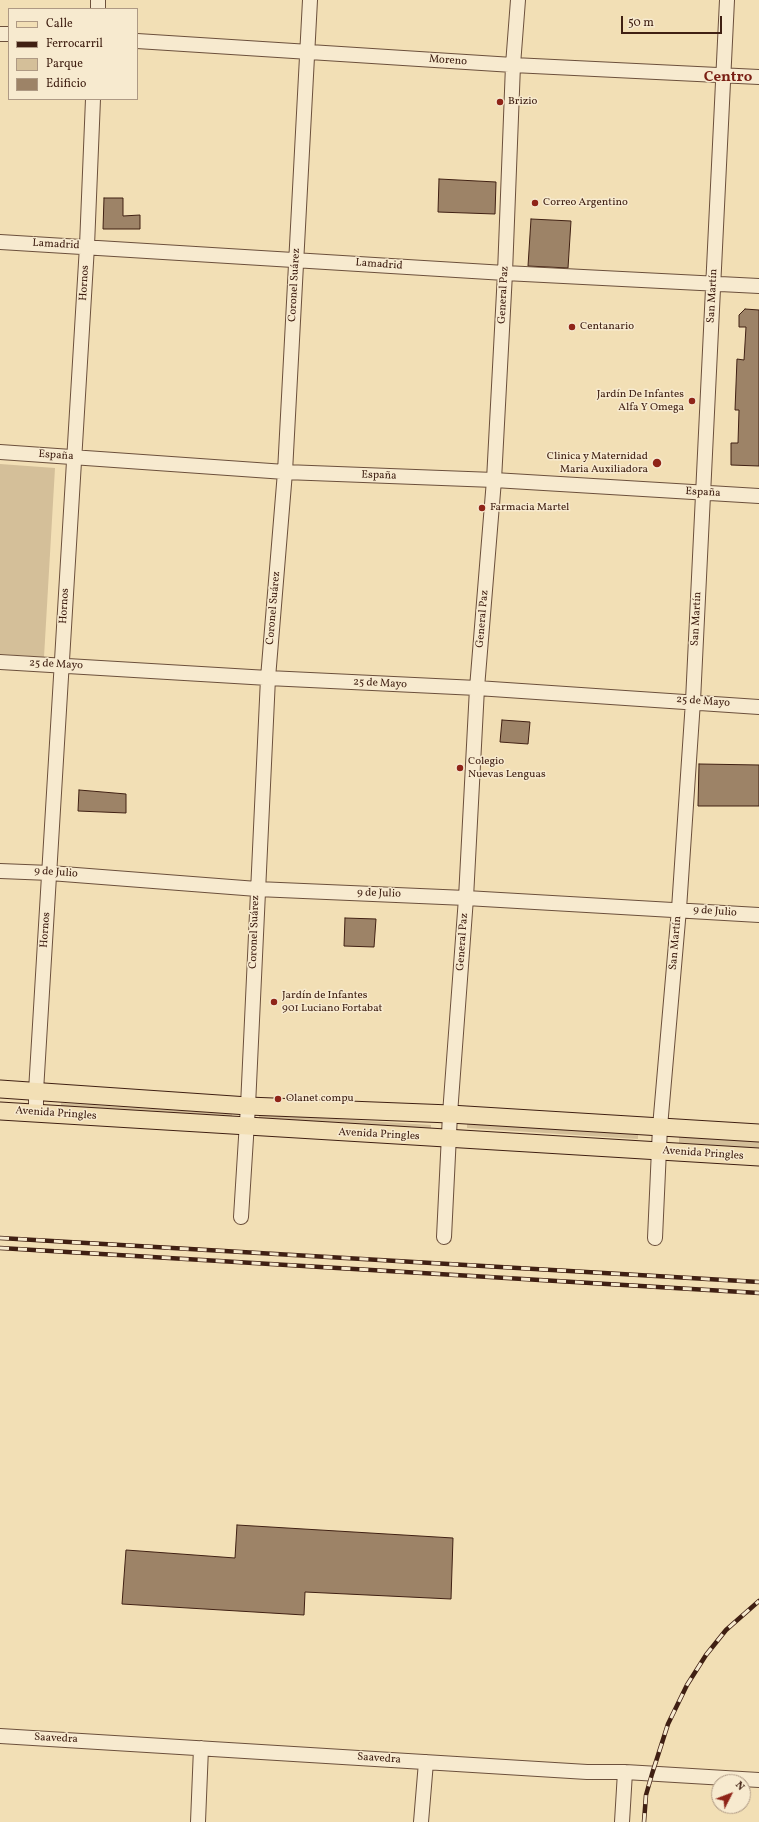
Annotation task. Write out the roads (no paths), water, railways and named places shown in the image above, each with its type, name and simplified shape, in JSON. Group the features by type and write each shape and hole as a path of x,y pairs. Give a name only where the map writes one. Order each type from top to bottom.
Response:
{"main road":[{"name":"Avenida Pringles","path":"0,1089 248,1106 450,1114 759,1133"},
{"name":"Avenida Pringles","path":"0,1111 759,1157"}],"street":[{"name":"Coronel Suárez","path":"241,1217 247,1127 268,678 285,472 310,0"},
{"name":"General Paz","path":"444,1237 450,1139 450,1114 466,898 478,688 494,480 505,273 513,65 518,0"},
{"name":"San Martín","path":"655,1238 658,1151 679,909 693,701 722,75 727,0"},
{"name":"Moreno","path":"138,41 513,65 759,78"},
{"name":"Hornos","path":"36,1113 36,1091 50,873 61,665 88,246 93,100"},
{"name":"Lamadrid","path":"0,242 88,246 505,273 759,286"},
{"name":"España","path":"0,452 285,472 494,480 759,496"},
{"name":"25 de Mayo","path":"0,662 268,678 478,688 693,701 759,707"},
{"name":"9 de Julio","path":"0,871 50,873 257,889 679,909 759,915"},
{"name":"Saavedra","path":"0,1736 587,1772 625,1772 759,1780"},
{"path":"198,1822 202,1748"},
{"path":"421,1822 426,1762"},
{"path":"622,1822 625,1772"}],"railway":[{"path":"0,1238 759,1282"},
{"path":"0,1248 759,1293"},
{"path":"644,1822 646,1795 652,1774 668,1724 687,1685 706,1655 726,1630 759,1601"}],"place":[{"name":"Brizio","path":"500,102"},
{"name":"Correo Argentino","path":"535,203"},
{"name":"Centanario","path":"572,327"},
{"name":"Jardín De Infantes Alfa Y Omega","path":"692,401"},
{"name":"Clinica y Maternidad Maria Auxiliadora","path":"657,463"},
{"name":"Farmacia Martel","path":"482,508"},
{"name":"Colegio Nuevas Lenguas","path":"460,768"},
{"name":"Jardín de Infantes 901 Luciano Fortabat","path":"274,1002"},
{"name":"Olanet compu","path":"278,1099"}],"district":[{"name":"Centro","path":"728,78"}]}
